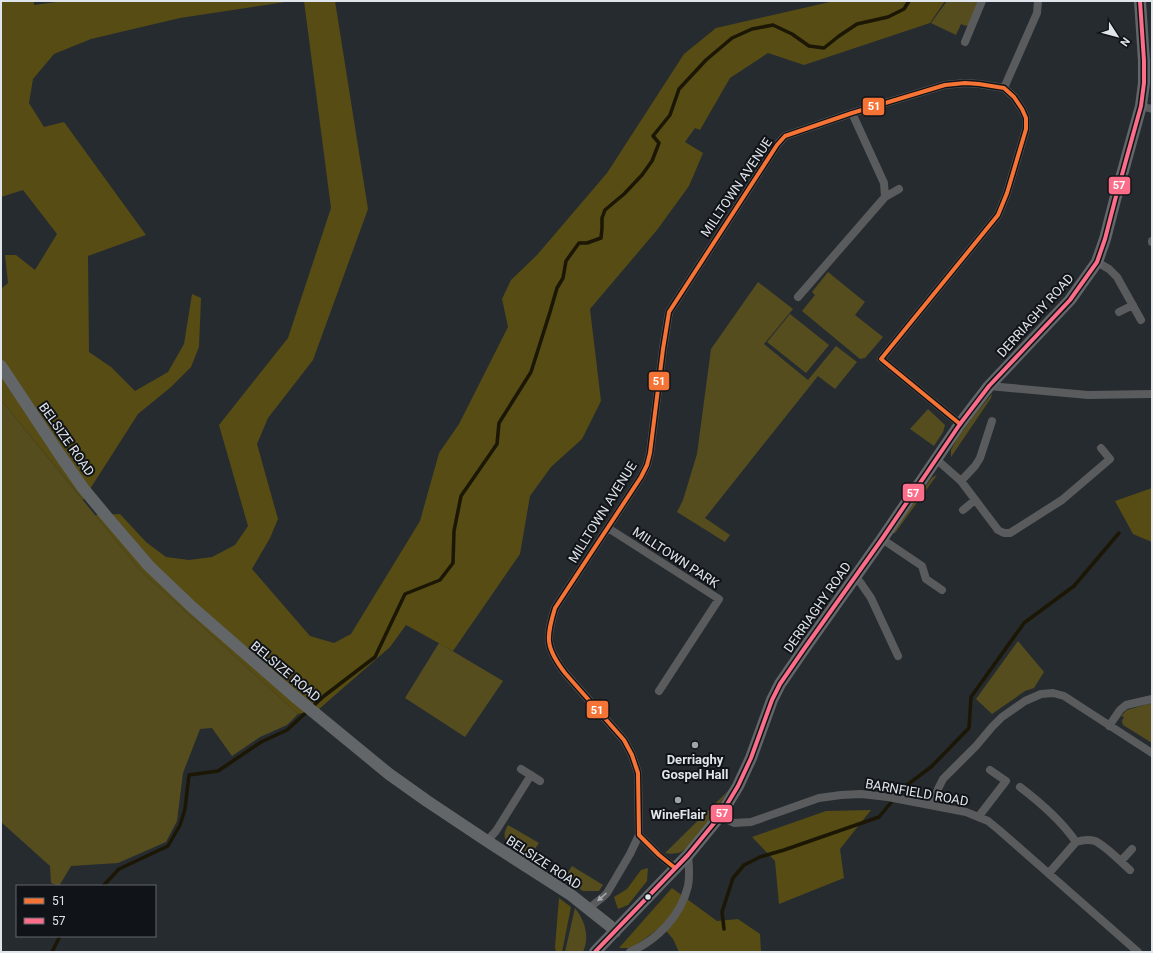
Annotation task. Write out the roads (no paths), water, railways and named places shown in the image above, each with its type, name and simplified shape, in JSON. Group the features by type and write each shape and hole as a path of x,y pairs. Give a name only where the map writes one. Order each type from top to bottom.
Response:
{"street":[{"path":"964,42 982,1"},
{"path":"960,424 881,359 998,216 1007,193 1026,129 1026,118 1022,109 1014,97 1004,88 1037,13 1038,1"},
{"name":"DERRIAGHY ROAD","path":"595,952 688,855 720,816 733,795 751,758 772,700 780,684 882,539 960,424 989,386 1070,300 1097,262 1105,239 1115,200 1147,108 1144,83 1140,1"},
{"name":"MILLTOWN AVENUE","path":"588,909 603,897 613,884 639,835 638,773 632,754 624,740 558,664 549,647 549,628 555,608 641,477 647,465 650,453 669,312 777,145 785,136 852,113 945,85 979,84 1004,88"},
{"path":"852,113 884,183 886,197"},
{"path":"798,297 886,197 898,190"},
{"path":"1097,262 1109,269 1117,278 1142,320"},
{"path":"1119,312 1133,305"},
{"name":"BELSIZE ROAD","path":"1,366 83,488 149,566 192,607 321,719 389,774 487,842 552,882 610,926 614,932"},
{"path":"989,386 1088,395 1152,394"},
{"path":"961,481 975,466 980,458 992,421"},
{"path":"936,459 961,481 998,530 1004,533 1010,533 1062,500 1110,459 1101,448"},
{"path":"962,510 975,500"},
{"name":"MILLTOWN PARK","path":"608,528 719,599 659,691"},
{"path":"882,539 922,566 926,579 942,590"},
{"path":"855,577 870,598 898,656"},
{"path":"933,805 943,779 992,727 1002,717 1025,701 1041,694 1053,693 1064,696 1152,753"},
{"path":"1109,726 1120,710 1126,705 1152,699"},
{"path":"521,769 540,781"},
{"path":"979,816 1006,781 990,770"},
{"path":"487,842 496,831 531,775"},
{"path":"1020,788 1038,801 1069,832 1076,842"},
{"name":"BARNFIELD ROAD","path":"720,816 734,822 751,822 819,798 840,794 861,794 888,797 933,805 979,816 999,830 1138,952"},
{"path":"639,835 659,855 675,868"},
{"path":"1049,873 1076,842 1086,840 1095,841 1130,870"},
{"path":"1121,861 1132,848"},
{"path":"630,952 660,932 679,910 688,886 688,855"}],"waterway":[{"path":"104,885 119,869 168,846 180,825 185,809 189,775 218,771 261,742 287,730 324,696 375,657 405,594 440,580 453,563 454,531 461,496 497,444 499,423 531,372 557,288 563,278 566,261 579,243 587,243 601,238 602,218 605,210 624,194 642,175 652,161 659,143 653,136 670,115 679,89 706,60 732,38 752,29 773,25 792,34 809,46 824,48 857,24 888,17 904,9 909,1"},
{"path":"724,929 722,912 733,878 744,865 760,857 879,817 903,788 931,767 969,728 971,697 1024,623 1074,586 1119,533"},
{"path":"52,952 60,937"}],"place":[{"name":"Derriaghy Gospel Hall","path":"695,745"},
{"name":"WineFlair","path":"678,800"}]}
